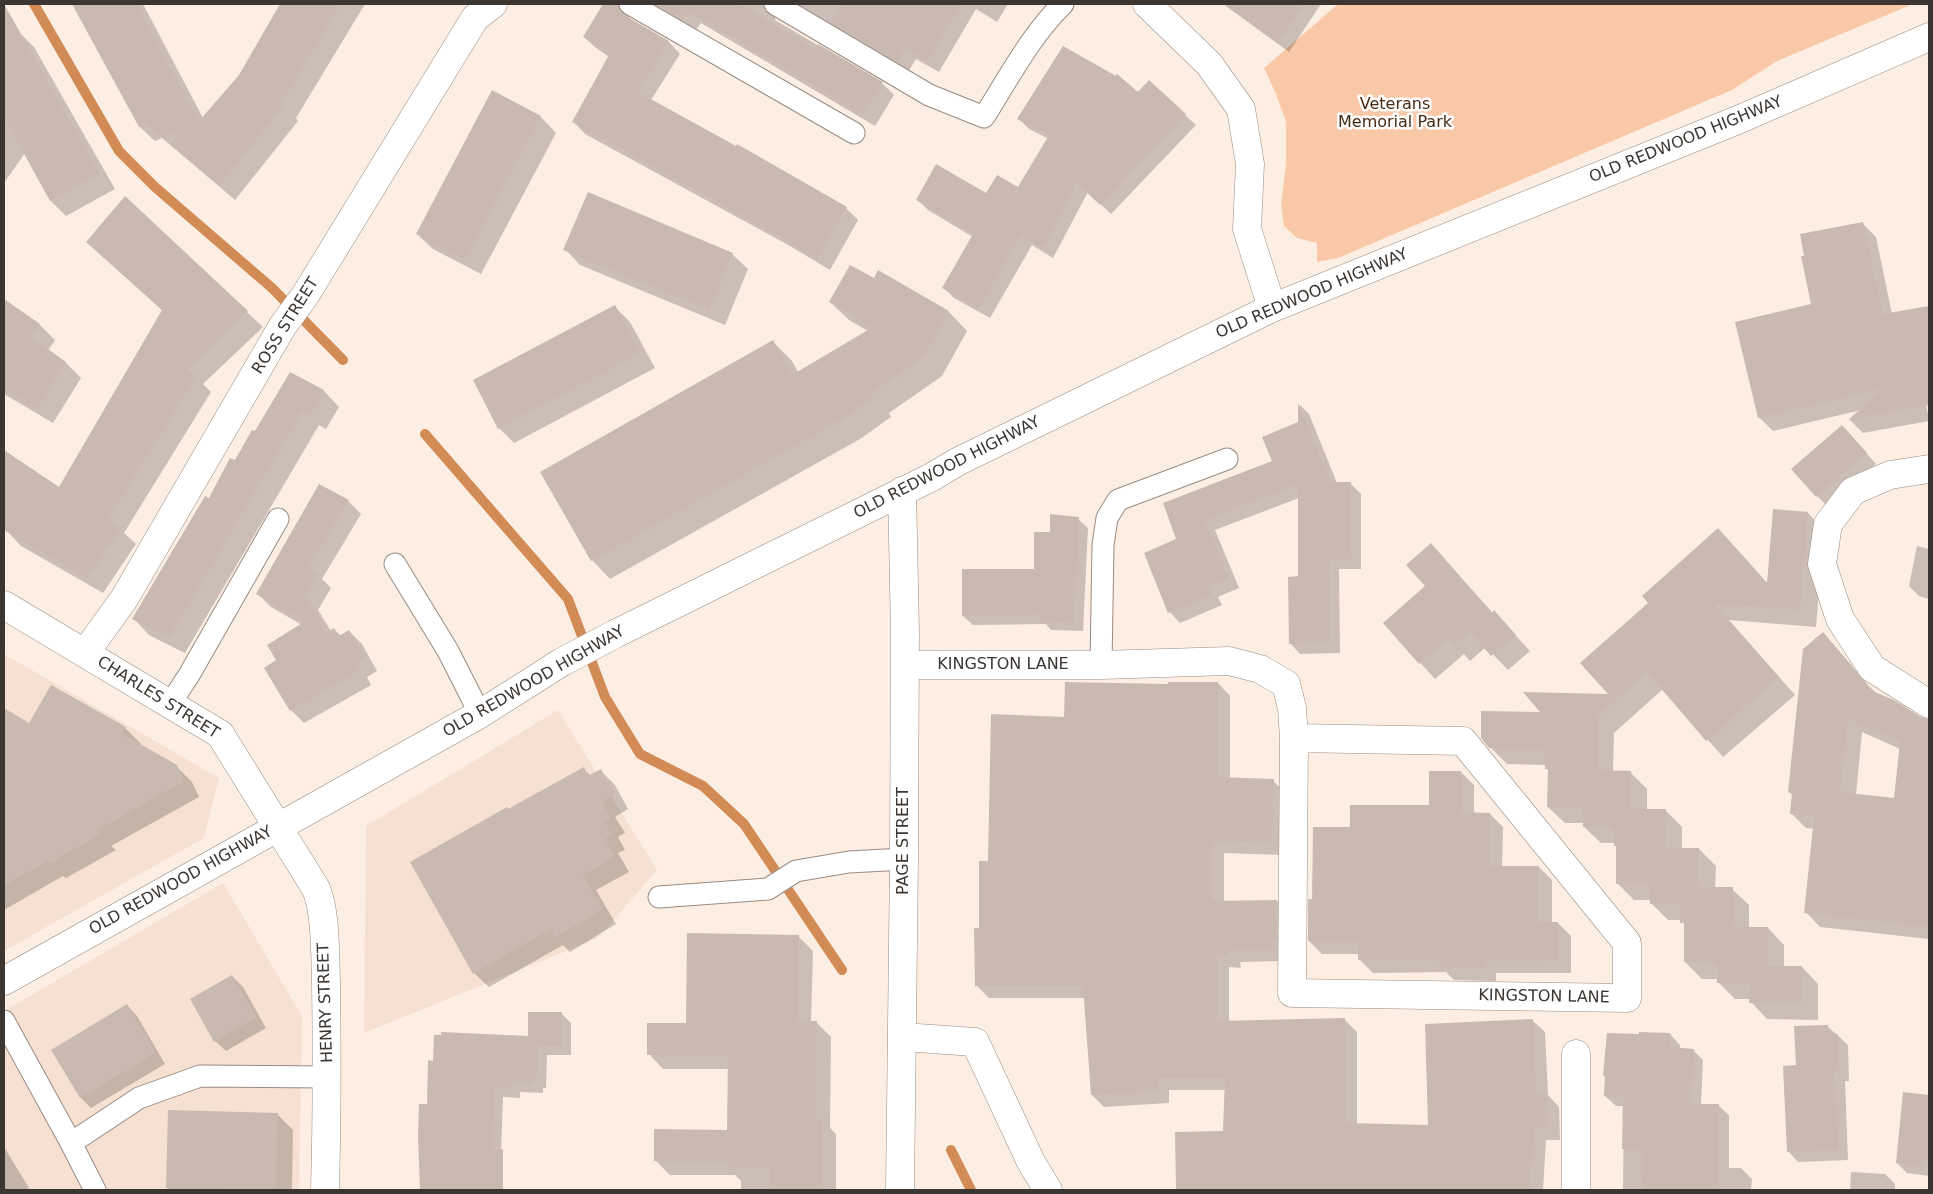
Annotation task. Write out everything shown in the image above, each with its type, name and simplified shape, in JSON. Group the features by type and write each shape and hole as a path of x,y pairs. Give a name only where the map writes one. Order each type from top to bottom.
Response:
{"street":[{"name":"ROSS STREET","path":"85,653 124,599 282,327 306,294 475,18 493,4"},
{"path":"1147,4 1209,64 1241,109 1250,164 1248,230 1272,308"},
{"name":"OLD REDWOOD HIGHWAY","path":"4,980 480,714 562,662 902,492 957,462 1272,308 1740,119 1929,37"},
{"path":"1929,469 1890,475 1853,491 1828,524 1822,564 1840,619 1872,668 1929,704"},
{"name":"PAGE STREET","path":"900,1190 903,1037 905,664 902,492"},
{"name":"CHARLES STREET","path":"4,605 220,734 278,826"},
{"name":"KINGSTON LANE","path":"905,664 1100,665 1229,661 1260,668 1286,684 1292,708 1294,738 1292,993 1626,998 1627,943 1463,741 1294,738"},
{"name":"HENRY STREET","path":"278,826 320,895 325,947 328,1077 325,1190"},
{"path":"903,1037 975,1042 1031,1162 1048,1190"},
{"path":"1576,1054 1576,1190"}],"lane":[{"path":"630,4 854,133"},
{"path":"775,4 930,95 984,118 1020,59 1055,11 1063,4"},
{"path":"1100,665 1103,546 1107,518 1118,500 1228,459"},
{"path":"170,704 278,520"},
{"path":"395,564 448,651 480,714"},
{"path":"659,897 768,889 796,871 849,862 904,860"},
{"path":"4,1021 95,1190"},
{"path":"71,1143 139,1098 200,1076 328,1077"}],"shaded area":[{"path":"4,654 219,778 204,838 4,951"},
{"path":"558,710 657,870 598,938 364,1033 366,826"},
{"path":"223,883 302,1016 299,1190 4,1190 4,1011"}],"green space":[{"name":"Veterans Memorial Park","path":"1338,4 1913,4 1777,61 1732,90 1338,258 1317,262 1317,243 1297,238 1284,226 1281,205 1286,164 1286,122 1264,68"}],"building":[{"path":"4,4 100,174 50,201 4,117"},
{"path":"72,4 137,4 199,121 239,75 280,4 341,4 281,103 284,105 220,186 170,144 183,129 164,139 146,124 139,127"},
{"path":"603,4 618,4 619,10 624,15 669,41 638,92 736,146 737,144 847,207 817,259 572,122 610,53 583,37"},
{"path":"655,4 740,4 815,49 818,44 883,82 863,115 688,11 683,20"},
{"path":"842,4 961,4 927,61 904,48 896,61 831,22"},
{"path":"1224,4 1304,4 1278,43"},
{"path":"1063,46 1116,76 1117,74 1138,92 1149,80 1186,114 1100,205 1077,183 1043,248 1021,235 979,308 942,288 973,234 916,200 936,164 986,193 997,175 1018,187 1049,135 1017,119"},
{"path":"492,90 541,116 465,260 416,234"},
{"path":"588,192 733,253 709,310 563,250"},
{"path":"125,196 248,311 187,370 197,376 108,519 121,528 87,579 4,530 4,450 59,487 162,310 86,242"},
{"path":"1863,222 1883,314 1929,306 1929,405 1848,420 1884,388 1758,418 1735,322 1811,304 1801,256 1804,256 1800,234"},
{"path":"850,265 874,278 878,270 949,311 924,357 871,394 873,398 841,420 591,561 540,472 773,340 792,375 873,327 829,302"},
{"path":"4,299 40,324 31,337 66,362 37,409 4,389"},
{"path":"615,305 640,353 498,429 473,380"},
{"path":"290,372 324,390 310,415 303,410 169,638 132,619 205,496 209,498 230,458 235,460 252,430 255,431"},
{"path":"1298,403 1331,482 1351,482 1351,559 1329,559 1330,643 1289,644 1288,577 1298,576 1298,484 1205,520 1229,578 1209,587 1212,595 1168,613 1144,553 1176,539 1163,503 1272,461 1262,437 1298,422"},
{"path":"1842,425 1867,453 1816,497 1791,469"},
{"path":"319,484 349,500 308,568 319,574 306,596 327,632 334,628 339,636 349,630 365,658 355,664 359,671 290,711 264,668 276,660 267,645 304,622 256,594"},
{"path":"1773,509 1808,512 1800,610 1714,604 1779,677 1706,741 1647,672 1598,716 1597,770 1631,771 1631,809 1666,809 1665,848 1699,848 1699,887 1733,887 1733,927 1768,927 1768,966 1802,966 1802,1003 1749,1003 1750,983 1717,983 1717,963 1684,962 1684,923 1680,923 1680,904 1650,904 1650,884 1616,884 1614,827 1583,827 1583,807 1547,807 1548,769 1545,769 1544,749 1489,748 1481,738 1481,711 1540,712 1523,692 1608,694 1580,663 1648,603 1642,596 1718,528 1767,583"},
{"path":"1050,514 1079,517 1074,623 1041,621 1041,615 962,616 962,569 1034,569 1034,532 1050,532"},
{"path":"1431,543 1492,613 1494,610 1516,635 1491,656 1470,632 1454,646 1448,639 1419,664 1383,623 1425,586 1406,565"},
{"path":"1823,632 1859,677 1875,692 1894,700 1921,717 1929,719 1929,927 1804,913 1814,817 1790,814 1792,793 1788,792 1803,649","holes":["1848,719 1900,742 1894,798 1840,792"]},
{"path":"1065,682 1168,684 1168,682 1218,682 1219,777 1274,779 1271,843 1212,841 1212,901 1277,900 1277,941 1272,941 1272,949 1229,950 1229,956 1217,955 1217,1021 1345,1018 1346,1123 1428,1125 1425,1024 1533,1019 1536,1093 1547,1093 1548,1128 1534,1128 1530,1190 1176,1190 1175,1132 1223,1131 1225,1078 1157,1078 1158,1091 1091,1095 1083,986 975,986 974,928 979,928 979,861 988,861 991,714 1064,717"},
{"path":"51,685 126,727 121,733 177,765 184,781 96,831 101,834 50,863 47,861 4,886 4,708 29,723"},
{"path":"584,767 588,776 601,769 615,794 602,802 611,818 605,822 612,835 605,839 615,857 583,875 603,909 555,938 551,929 473,974 410,862 507,807 508,809"},
{"path":"1429,771 1461,771 1462,812 1490,813 1490,866 1539,866 1539,922 1558,922 1558,960 1484,961 1484,968 1439,967 1439,960 1358,960 1358,942 1308,941 1308,899 1312,899 1313,827 1350,827 1350,805 1429,805"},
{"path":"687,933 799,935 797,1021 817,1021 816,1119 822,1119 823,1190 769,1190 769,1168 727,1168 727,1162 654,1161 654,1129 727,1130 728,1056 647,1055 647,1023 686,1023"},
{"path":"232,975 257,1017 214,1042 190,999"},
{"path":"127,1004 156,1053 80,1098 51,1050"},
{"path":"528,1012 562,1012 562,1046 538,1046 537,1078 534,1079 533,1084 511,1083 511,1089 494,1088 492,1150 503,1149 503,1190 420,1190 419,1104 427,1104 428,1060 433,1061 434,1035 441,1035 441,1032 528,1036"},
{"path":"1828,1025 1828,1034 1838,1034 1839,1071 1835,1071 1838,1150 1787,1152 1783,1066 1796,1065 1794,1026"},
{"path":"1639,1032 1670,1033 1670,1047 1694,1049 1691,1104 1719,1104 1719,1190 1642,1190 1644,1158 1641,1158 1641,1149 1622,1149 1623,1097 1604,1096 1605,1076 1603,1076 1607,1033 1639,1034"},
{"path":"1903,1092 1929,1095 1929,1161 1923,1160 1923,1167 1896,1163"},
{"path":"168,1110 278,1113 276,1190 166,1188"}],"waterway":[{"path":"34,4 119,151 155,187 272,288 343,360"},
{"path":"425,434 568,599 605,697 640,754 703,786 744,824 842,970"},
{"path":"951,1150 971,1190"}]}
